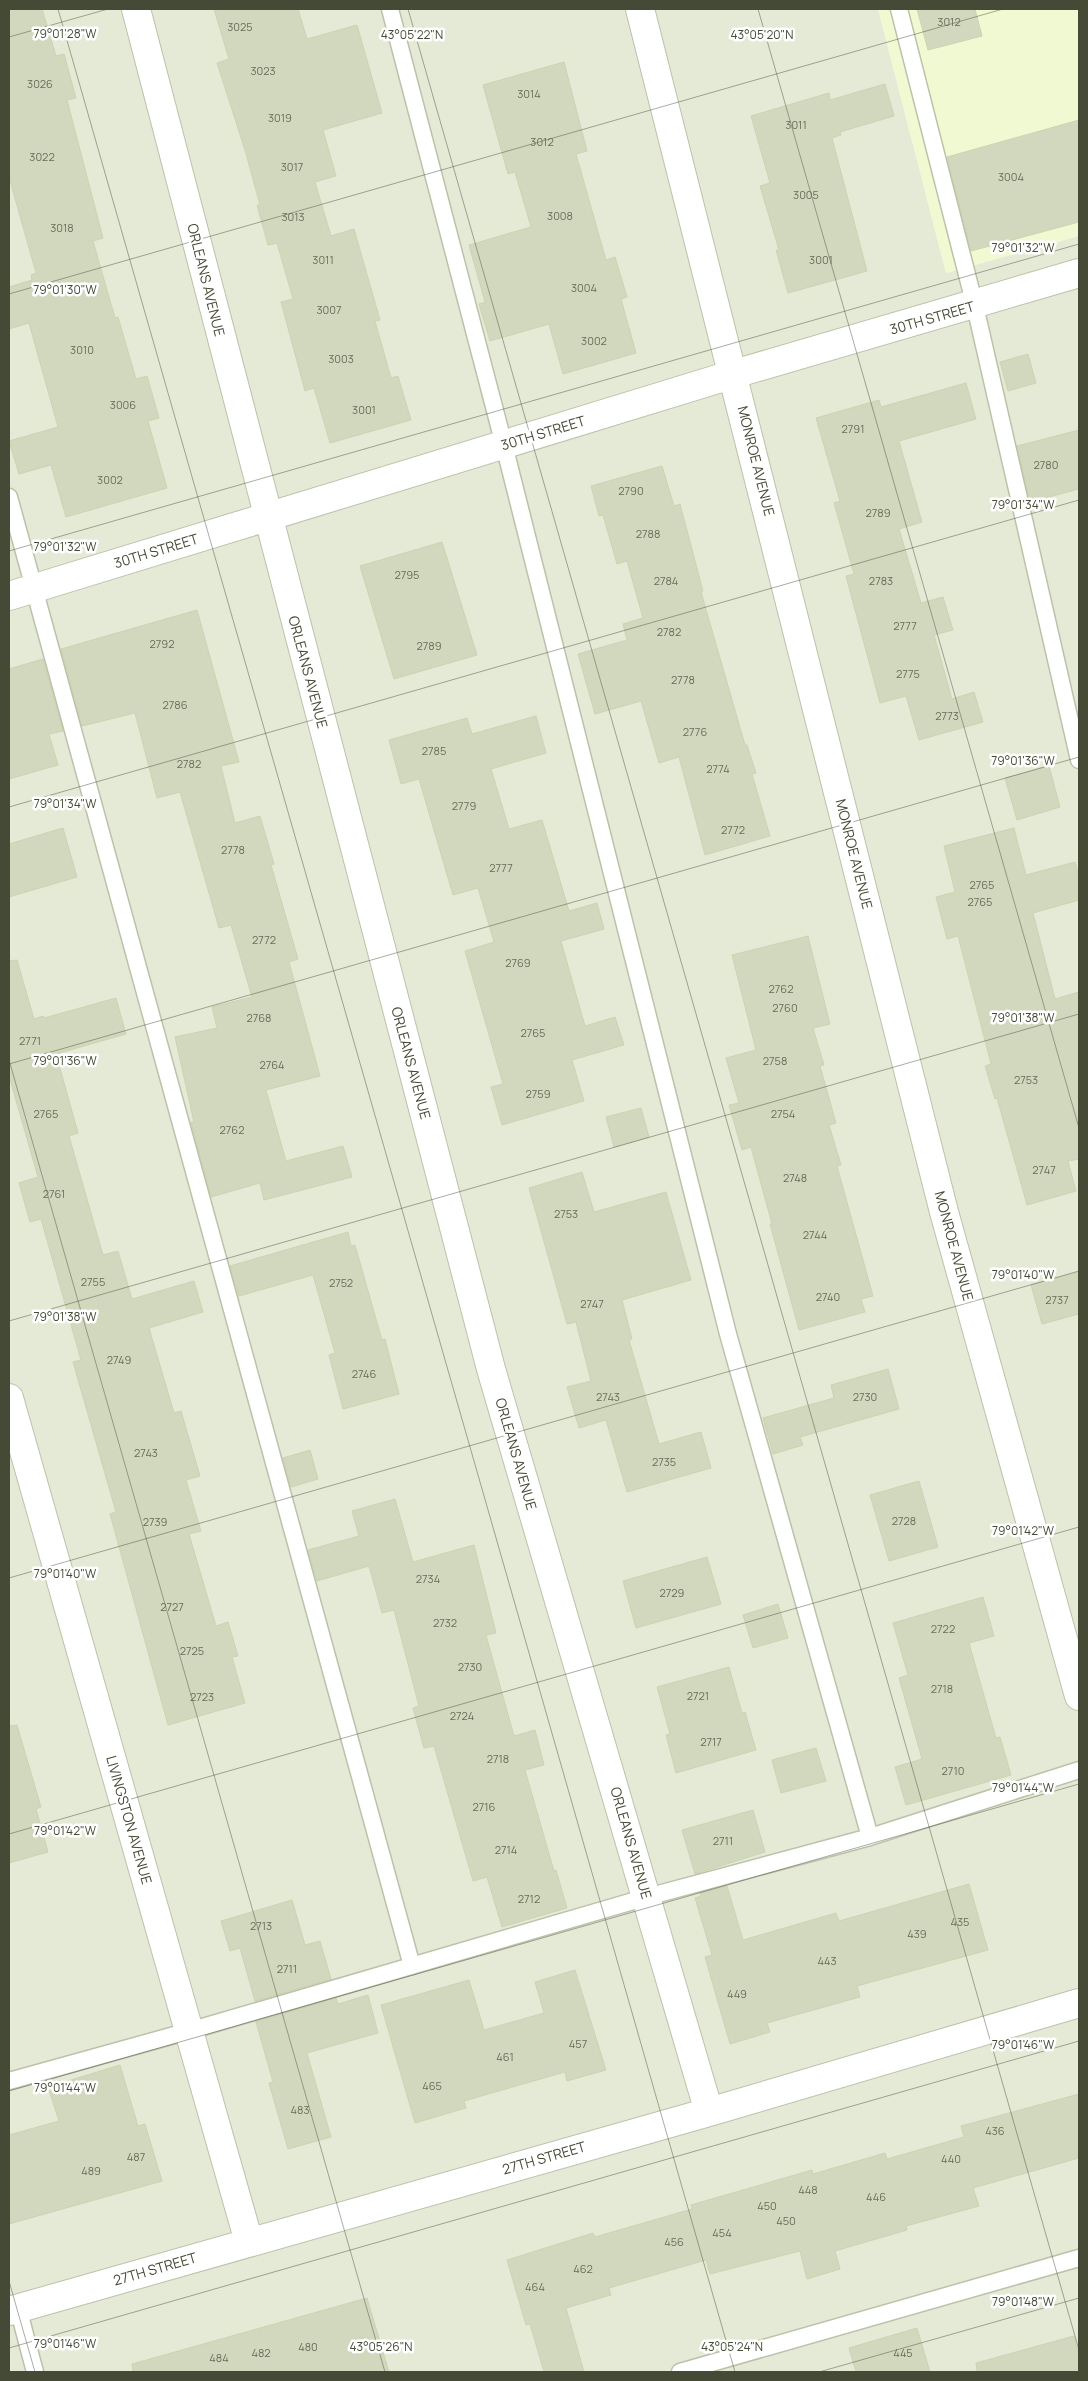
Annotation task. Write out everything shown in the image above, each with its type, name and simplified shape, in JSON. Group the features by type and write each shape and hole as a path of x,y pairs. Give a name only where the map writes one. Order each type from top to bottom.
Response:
{"street":[{"name":"ORLEANS AVENUE","path":"136,9 267,517 491,1369 709,2112"},
{"name":"MONROE AVENUE","path":"640,9 734,374 944,1212 1079,1696"},
{"name":"30TH STREET","path":"21,592 734,374 975,306 1079,273"},
{"name":"LIVINGSTON AVENUE","path":"9,1398 249,2242"},
{"name":"27TH STREET","path":"13,2309 709,2112 1079,2003"}],"lane":[{"path":"390,9 504,445 728,1334 870,1837"},
{"path":"898,9 975,306 1079,760"},
{"path":"9,497 21,592 412,1966"},
{"path":"9,2081 189,2031 647,1897 870,1837 1079,1770"},
{"path":"680,2372 1079,2258"},
{"path":"13,2309 35,2372"}],"shaded area":[{"path":"9,9 878,9 946,273 1079,236 1079,2372 9,2372"},
{"path":"878,9 1079,9 1079,236 946,273"}],"building":[{"path":"9,9 42,9 56,56 64,54 76,98 67,100 103,238 93,241 115,318 118,317 136,379 147,376 159,418 148,421 167,488 66,517 51,465 19,474 9,441 58,427 29,323 9,329 9,287 32,280 31,275 36,273 9,177"},
{"path":"214,9 298,9 307,39 357,25 382,113 323,130 336,176 315,182 331,236 354,229 380,320 375,321 391,378 398,376 411,420 330,443 314,388 305,391 281,302 293,299 277,243 268,245 257,205 260,205 245,150 217,63 229,59"},
{"path":"917,9 975,9 982,36 928,50"},
{"path":"564,62 587,151 576,154 606,260 615,257 627,297 621,299 636,353 563,374 549,324 490,341 479,304 485,302 469,245 531,227 515,172 508,174 483,85"},
{"path":"885,84 894,116 840,132 841,135 832,138 867,271 788,293 776,250 779,250 760,186 770,183 751,116 829,93 830,100"},
{"path":"1079,120 1079,222 971,251 947,157"},
{"path":"1028,354 1036,383 1008,391 1000,362"},
{"path":"966,383 976,419 899,441 922,522 899,529 921,603 943,597 953,630 934,635 952,699 974,692 983,722 919,740 906,696 880,703 846,576 854,574 834,503 840,501 816,418 879,400 881,407"},
{"path":"1079,430 1079,489 1030,502 1017,446"},
{"path":"662,466 674,506 680,504 703,591 701,592 745,745 747,745 756,773 752,774 770,836 705,855 679,757 659,763 641,701 595,714 578,654 627,640 623,624 643,618 627,561 617,564 603,515 599,516 591,486"},
{"path":"442,542 477,655 394,679 360,566"},
{"path":"197,610 239,762 221,766 235,823 260,816 274,864 271,865 298,959 289,962 320,1076 266,1090 286,1161 343,1146 352,1177 264,1200 260,1183 211,1197 191,1122 194,1122 175,1037 217,1028 212,1007 252,997 231,925 219,928 180,792 157,798 135,713 82,726 61,649"},
{"path":"43,659 63,731 49,734 58,765 9,779 9,669"},
{"path":"536,716 546,753 491,769 509,829 542,820 569,911 597,903 604,929 561,941 585,1026 615,1017 624,1045 572,1060 584,1101 502,1125 491,1087 503,1084 465,951 494,942 478,888 453,895 419,779 401,784 389,740 467,718 472,734"},
{"path":"1049,766 1060,807 1017,820 1005,778"},
{"path":"63,828 77,877 9,897 9,844"},
{"path":"1014,828 1026,875 1075,862 1079,877 1079,900 1033,913 1055,999 1079,992 1079,1159 1068,1161 1076,1191 1027,1205 997,1098 995,1099 985,1066 991,1064 958,936 947,939 936,897 955,892 944,846"},
{"path":"808,936 830,1024 813,1028 824,1065 820,1066 836,1123 829,1125 841,1165 837,1166 873,1296 861,1299 865,1312 799,1330 751,1147 742,1150 729,1105 739,1103 726,1058 756,1050 732,955"},
{"path":"17,960 34,1019 43,1016 44,1018 116,998 126,1034 56,1054 78,1133 69,1136 103,1255 118,1251 132,1299 194,1281 203,1312 149,1328 174,1413 181,1411 200,1476 186,1480 201,1531 189,1534 216,1626 228,1622 238,1656 232,1657 245,1703 168,1725 110,1514 116,1512 73,1362 81,1360 41,1219 30,1222 19,1183 38,1177 9,1076 9,961"},
{"path":"641,1108 649,1137 614,1147 606,1117"},
{"path":"582,1172 594,1212 666,1192 691,1280 622,1300 632,1339 629,1340 659,1444 701,1432 711,1468 627,1492 606,1420 579,1428 567,1387 591,1381 576,1322 567,1324 529,1188"},
{"path":"348,1232 351,1246 355,1245 382,1340 385,1339 399,1394 343,1409 329,1355 335,1353 313,1275 239,1296 230,1266"},
{"path":"1079,1272 1079,1314 1042,1324 1031,1285"},
{"path":"888,1369 899,1409 800,1437 803,1445 773,1454 763,1418 834,1398 831,1385"},
{"path":"310,1450 318,1479 291,1487 283,1458"},
{"path":"919,1481 938,1547 889,1561 870,1495"},
{"path":"395,1499 413,1562 474,1545 496,1633 486,1635 514,1736 535,1730 544,1765 525,1770 554,1871 556,1870 567,1908 502,1927 487,1877 473,1881 434,1746 424,1748 413,1708 419,1706 394,1610 382,1613 369,1566 317,1581 308,1550 359,1536 352,1511"},
{"path":"707,1557 721,1604 636,1628 623,1581"},
{"path":"983,1597 994,1636 969,1643 996,1738 1000,1737 1011,1775 906,1805 895,1767 922,1759 899,1678 908,1675 893,1623"},
{"path":"778,1604 788,1638 753,1648 743,1615"},
{"path":"729,1667 742,1713 745,1712 756,1750 676,1773 666,1735 670,1734 657,1687"},
{"path":"17,1725 41,1807 36,1809 48,1852 9,1863 9,1726"},
{"path":"816,1748 826,1781 781,1793 772,1760"},
{"path":"753,1810 765,1852 695,1874 682,1830"},
{"path":"969,1884 988,1950 857,1986 860,1997 767,2023 770,2032 730,2044 705,1957 712,1955 695,1898 701,1896 700,1893 727,1886 743,1940 836,1913 839,1921"},
{"path":"292,1900 305,1945 320,1941 331,1979 255,2001 240,1948 230,1951 221,1921"},
{"path":"575,1970 606,2070 567,2081 565,2072 464,2101 466,2108 415,2123 381,2005 469,1980 484,2030 544,2013 535,1982"},
{"path":"368,1995 378,2033 307,2053 331,2137 288,2149 269,2083 273,2082 256,2022 336,1998 338,2004"},
{"path":"120,2065 138,2126 145,2124 162,2181 9,2224 9,2135 59,2121 48,2087"},
{"path":"1079,2094 1079,2158 973,2188 979,2206 906,2226 907,2230 835,2251 840,2269 807,2279 800,2251 710,2274 706,2260 609,2288 611,2295 566,2308 584,2372 544,2372 530,2324 526,2325 507,2260 593,2233 595,2237 692,2209 691,2205 812,2170 813,2174 885,2153 887,2159 964,2137 961,2126"},
{"path":"367,2298 389,2372 133,2372 132,2364"},
{"path":"917,2328 930,2372 856,2372 849,2348"},
{"path":"1074,2336 1079,2356 1079,2372 977,2372 976,2363"}]}
